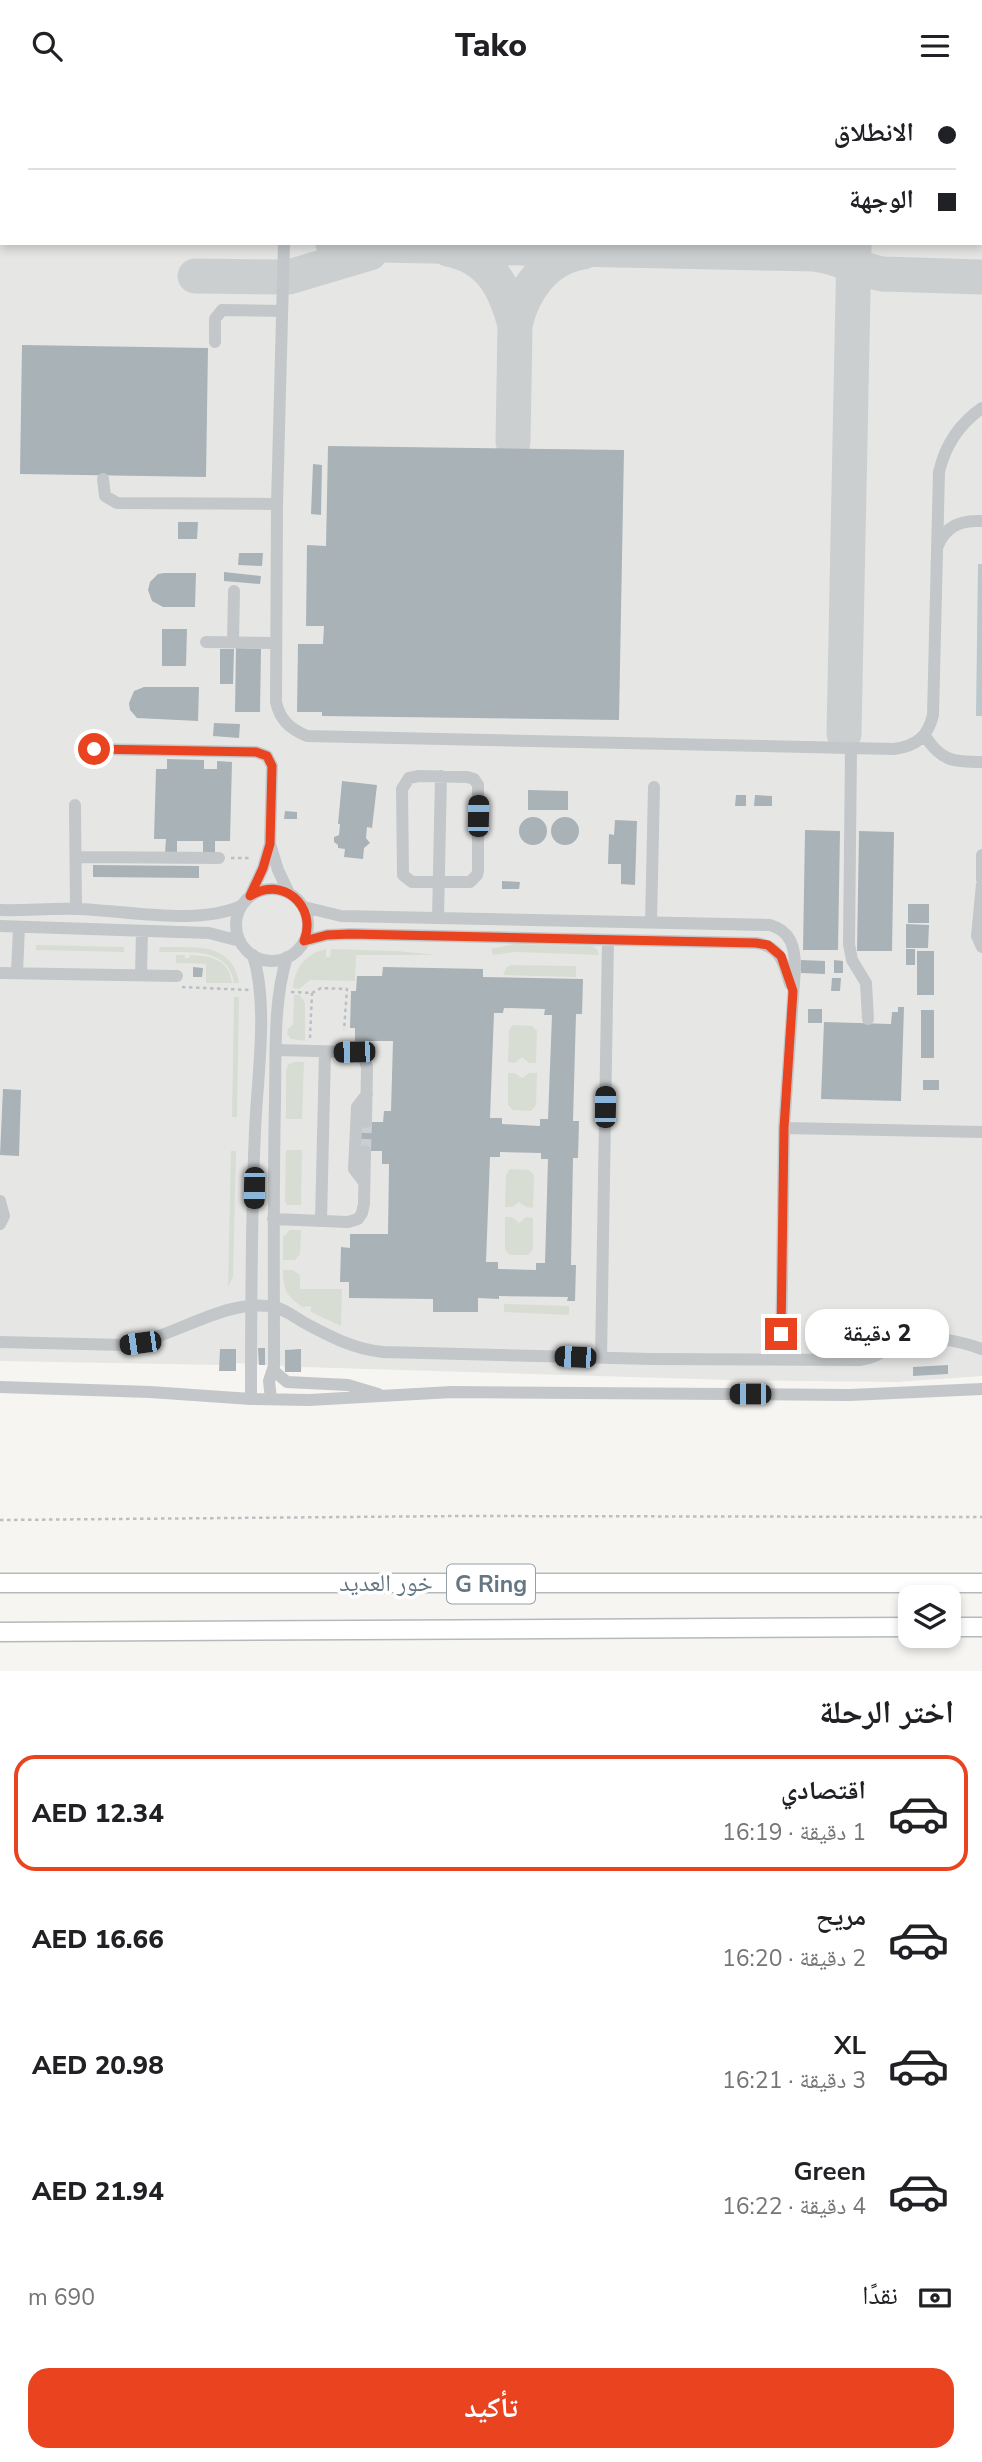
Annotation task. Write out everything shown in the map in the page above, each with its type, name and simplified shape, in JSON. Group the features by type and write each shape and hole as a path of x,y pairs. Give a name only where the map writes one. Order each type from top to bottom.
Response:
{"highway":[{"name":"خور العديد","path":"0,1583 982,1583"},
{"name":"خور العديد","path":"0,1632 898,1627"},
{"path":"961,1627 982,1627"}],"street":[{"path":"284,245 277,504 277,709 291,728 307,736 851,748 907,747 917,743 931,726 934,703 935,555 938,484 942,460 952,438 982,408"},
{"path":"215,342 215,319 222,310 282,311"},
{"path":"103,479 105,496 117,503 277,504"},
{"path":"935,555 949,528 964,521 982,521"},
{"path":"233,642 234,591"},
{"path":"206,642 276,643"},
{"path":"925,736 939,754 949,760 982,762"},
{"path":"851,748 850,952 866,983 868,1019"},
{"path":"94,749 261,753 270,760 272,766 270,844 236,927 240,941 253,955 274,961 287,957 300,948 304,941 308,921 304,907"},
{"path":"414,776 471,777 478,785 477,876 470,882 439,882 412,882 402,875 402,789 405,781 414,776"},
{"path":"438,918 442,776"},
{"path":"651,923 654,787"},
{"path":"75,805 76,909"},
{"path":"270,844 289,893 304,907 341,916 770,925 781,929 794,950 784,1128 780,1359"},
{"path":"982,855 977,936 982,947"},
{"path":"77,857 219,858"},
{"path":"2,909 76,909 198,916 225,912 269,889 289,893"},
{"path":"0,926 209,933 240,941"},
{"path":"17,973 19,927"},
{"path":"141,975 142,931"},
{"path":"304,941 327,935 350,934 762,943 781,956 793,991"},
{"path":"601,1358 608,940"},
{"path":"251,1399 260,991 253,955"},
{"path":"271,1399 269,1381 274,1371 272,1219 276,1051 280,992 287,957"},
{"path":"0,973 177,976"},
{"path":"276,1051 354,1052 363,1055 367,1063 366,1122"},
{"path":"321,1220 324,1052"},
{"path":"364,1182 355,1169 357,1107 367,1094"},
{"path":"784,1128 982,1132"},
{"path":"255,1134 274,1135"},
{"path":"272,1219 352,1222 358,1219 363,1209 365,1151"},
{"path":"0,1201 4,1216 0,1224"},
{"path":"0,1342 125,1345 140,1343 162,1337 229,1309 251,1306 274,1307 338,1341 372,1351 601,1358 868,1359 902,1341 950,1339 982,1349"},
{"path":"274,1371 287,1382 348,1385 381,1395"},
{"path":"0,1387 150,1392 251,1399 327,1399 452,1392 850,1395 982,1389"}],"path":[{"path":"219,858 266,859"},
{"path":"177,976 176,987 260,991"},
{"path":"280,992 312,993 321,988 347,989 344,1030"},
{"path":"310,1051 312,993"},
{"path":"0,1520 488,1516 982,1517"}],"shaded area":[{"path":"0,245 982,245 982,1376 897,1382 729,1380 302,1367 301,1372 285,1372 284,1366 236,1363 220,1365 0,1361"},
{"path":"978,564 982,564 982,716 976,716"},
{"path":"514,944 592,946 597,949 599,955 516,952 493,955 491,949"},
{"path":"36,945 124,947 124,952 36,950"},
{"path":"160,947 197,947 219,953 228,959 235,969 239,983 234,983 230,971 215,957 194,952 159,952"},
{"path":"326,949 326,957 330,957 331,949 437,955 356,955 355,981 310,980 299,989 293,988 296,974 307,958"},
{"path":"176,955 185,955 185,958 190,955 205,956 218,960 227,969 232,983 206,983 206,964 176,963"},
{"path":"511,965 576,966 576,977 503,975"},
{"path":"294,995 300,995 305,1003 305,1041 291,1039 287,1034 293,1025"},
{"path":"234,997 239,997 237,1117 232,1117"},
{"path":"513,1025 532,1026 537,1031 536,1063 529,1063 522,1057 515,1063 508,1062 509,1030"},
{"path":"304,1062 302,1119 286,1119 286,1071 288,1065"},
{"path":"508,1073 515,1073 522,1078 529,1073 537,1073 536,1105 531,1111 513,1110 508,1105"},
{"path":"286,1150 302,1150 301,1205 287,1205 285,1202"},
{"path":"231,1151 236,1151 233,1277 228,1287"},
{"path":"510,1169 529,1170 534,1175 533,1208 519,1202 512,1207 505,1207 506,1175"},
{"path":"505,1217 512,1217 519,1223 526,1217 533,1218 533,1249 528,1255 510,1255 505,1250"},
{"path":"290,1230 301,1230 300,1254 295,1260 283,1260 283,1237"},
{"path":"283,1270 293,1270 300,1275 300,1289 342,1289 341,1326 311,1312 311,1306 303,1307 293,1300 285,1288"},
{"path":"504,1304 569,1306 569,1315 504,1312"}],"building":[{"path":"22,345 208,348 206,477 20,474"},
{"path":"328,446 624,450 619,720 322,716 322,712 297,712 298,644 323,644 324,626 306,626 307,545 326,546"},
{"path":"313,464 322,465 321,515 311,514"},
{"path":"178,522 198,522 197,539 178,539"},
{"path":"239,553 263,553 262,566 238,565"},
{"path":"224,572 261,576 260,584 224,581"},
{"path":"196,573 195,607 163,607 152,601 148,590 150,582 158,574"},
{"path":"162,629 187,629 186,666 162,666"},
{"path":"236,648 261,649 260,712 235,712"},
{"path":"220,649 234,649 233,684 220,684"},
{"path":"144,687 199,687 198,721 137,718 130,710 129,703 134,691"},
{"path":"214,723 240,724 239,738 213,736"},
{"path":"167,759 204,760 204,769 217,769 217,761 232,762 230,841 215,841 215,854 203,854 203,841 177,841 177,854 165,853 166,839 154,839 156,769 167,769"},
{"path":"342,781 377,785 372,828 367,827 366,838 370,843 364,848 363,859 344,857 345,849 338,848 334,842 334,837 339,835"},
{"path":"528,790 568,791 568,810 528,810"},
{"path":"736,795 746,795 746,806 735,806"},
{"path":"755,795 772,796 772,806 754,806"},
{"path":"285,811 297,812 297,819 284,819"},
{"path":"533,817 543,821 547,831 543,841 533,845 523,841 519,831 523,821"},
{"path":"565,817 575,821 579,831 575,841 565,845 555,841 551,831 555,821"},
{"path":"615,820 637,821 635,885 621,884 621,864 608,864 609,834 614,835"},
{"path":"805,830 840,831 838,950 803,950"},
{"path":"859,831 894,832 892,951 857,951"},
{"path":"93,865 199,866 199,878 93,877"},
{"path":"502,881 520,882 519,889 502,889"},
{"path":"908,904 929,904 929,923 908,923"},
{"path":"906,924 929,925 928,948 906,948"},
{"path":"906,949 915,949 915,965 906,965"},
{"path":"917,951 934,951 934,995 917,995"},
{"path":"801,960 825,961 825,974 801,973"},
{"path":"834,960 843,961 843,973 834,973"},
{"path":"193,967 203,968 202,977 193,977"},
{"path":"383,967 483,969 483,977 583,979 582,1014 576,1014 573,1121 579,1121 578,1158 573,1158 571,1265 576,1265 575,1301 567,1301 568,1297 499,1296 499,1299 478,1298 478,1312 433,1312 433,1299 349,1298 349,1282 340,1282 341,1247 350,1248 350,1234 388,1234 389,1164 382,1164 382,1151 360,1151 361,1122 383,1122 384,1111 391,1111 393,1041 355,1041 355,1028 350,1028 351,991 356,991 357,976 382,976","holes":["504,1008 545,1009 544,1015 552,1015 548,1119 540,1119 540,1126 502,1124 502,1118 490,1118 494,1013 503,1013","500,1152 541,1153 541,1159 548,1159 545,1263 536,1263 536,1270 498,1269 498,1262 486,1262 490,1157 500,1157"]},
{"path":"832,978 841,978 840,991 831,991"},
{"path":"898,1007 904,1007 901,1101 821,1099 824,1022 891,1024 892,1012 898,1012"},
{"path":"808,1009 822,1009 822,1023 808,1023"},
{"path":"921,1010 934,1010 934,1058 921,1058"},
{"path":"923,1080 939,1080 939,1090 923,1090"},
{"path":"3,1089 21,1090 19,1156 0,1155"},
{"path":"258,1348 265,1348 265,1365 259,1365"},
{"path":"220,1349 236,1349 236,1371 219,1371"},
{"path":"301,1349 301,1372 285,1372 285,1350"},
{"path":"948,1365 948,1374 913,1376 913,1367"}],"taxiway":[{"path":"381,245 814,254 832,257 883,274 982,277"},
{"path":"844,734 854,245"},
{"path":"448,249 475,259 494,276 506,298 515,325"},
{"path":"513,442 515,325 519,312 530,288 547,269 569,255 583,252"},
{"path":"195,276 289,277 370,253"}],"tunnel":[{"path":"365,1151 366,1122"}],"route":[{"path":"94,749 256,752 267,756 272,766 270,844 250,896 262,890 276,889 295,897 304,907 308,921 304,941 327,935 350,934 756,943 773,948 784,961 793,991 784,1128 781,1334"}]}
